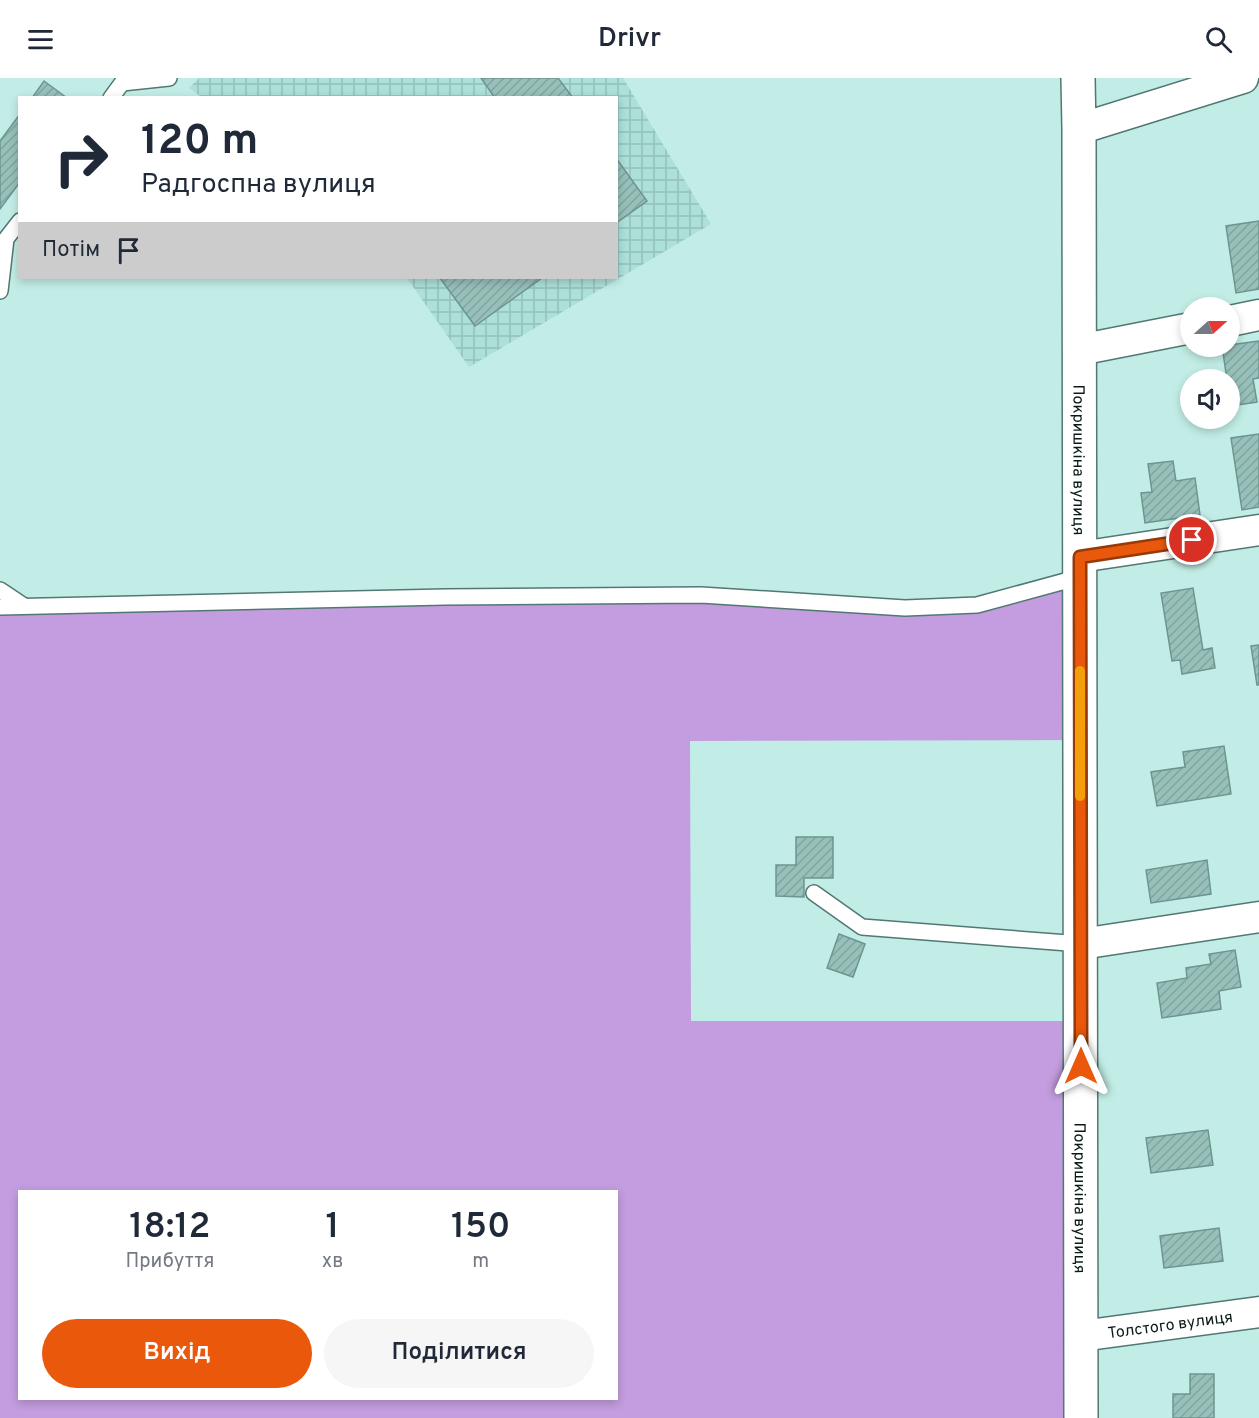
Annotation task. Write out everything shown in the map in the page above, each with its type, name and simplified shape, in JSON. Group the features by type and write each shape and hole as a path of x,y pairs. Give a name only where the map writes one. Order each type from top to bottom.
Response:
{"street":[{"name":"Покришкіна вулиця","path":"1078,78 1081,1418"},
{"path":"1079,129 1243,78"},
{"path":"1240,319 1259,315"},
{"path":"1079,350 1180,330"},
{"path":"1080,567 1259,530"},
{"path":"1081,944 1259,917"},
{"name":"Толстого вулиця","path":"1081,1336 1259,1312"}],"lane":[{"path":"112,96 119,80 169,78"},
{"path":"0,291 3,236 18,222"},
{"path":"0,607 445,597 701,595 905,608 976,604 1080,567"},
{"path":"0,590 24,606"},
{"path":"814,893 862,927 1081,944"}],"shaded area":[{"path":"199,78 623,78 711,224 618,279 618,96 200,96 189,88"},
{"path":"408,279 618,279 469,367"},
{"path":"1080,577 1080,740 690,741 691,1021 1081,1021 1081,1418 0,1418 0,607 445,597 977,605"}],"building":[{"path":"481,78 558,78 572,96 494,96"},
{"path":"44,81 64,96 33,96"},
{"path":"18,117 18,185 0,209 0,141"},
{"path":"618,161 647,201 618,222"},
{"path":"1259,221 1259,289 1236,293 1226,226"},
{"path":"441,279 541,279 475,326"},
{"path":"1259,341 1259,378 1253,379 1257,402 1240,405 1240,369 1225,369 1224,357 1240,357 1240,344"},
{"path":"1259,434 1259,507 1242,510 1231,438"},
{"path":"1173,461 1176,481 1195,478 1200,515 1145,523 1141,493 1152,492 1148,464"},
{"path":"1193,588 1203,650 1212,648 1215,668 1182,674 1180,660 1172,661 1161,593"},
{"path":"1259,645 1259,685 1257,685 1251,646"},
{"path":"1224,746 1231,794 1157,806 1151,772 1185,767 1183,752"},
{"path":"796,837 833,837 833,878 804,878 804,897 776,896 776,865 796,865"},
{"path":"1207,860 1211,894 1151,903 1146,870"},
{"path":"839,934 865,944 853,977 827,968"},
{"path":"1235,950 1241,987 1219,991 1221,1009 1162,1018 1157,983 1187,978 1186,968 1211,964 1209,954"},
{"path":"1208,1130 1213,1165 1151,1173 1146,1138"},
{"path":"1219,1228 1223,1261 1164,1268 1160,1236"},
{"path":"1190,1374 1214,1374 1214,1418 1173,1418 1173,1394 1190,1394"}],"slow traffic":[{"path":"1080,671 1080,796"}],"route":[{"path":"1081,1066 1080,557 1192,540"}]}
